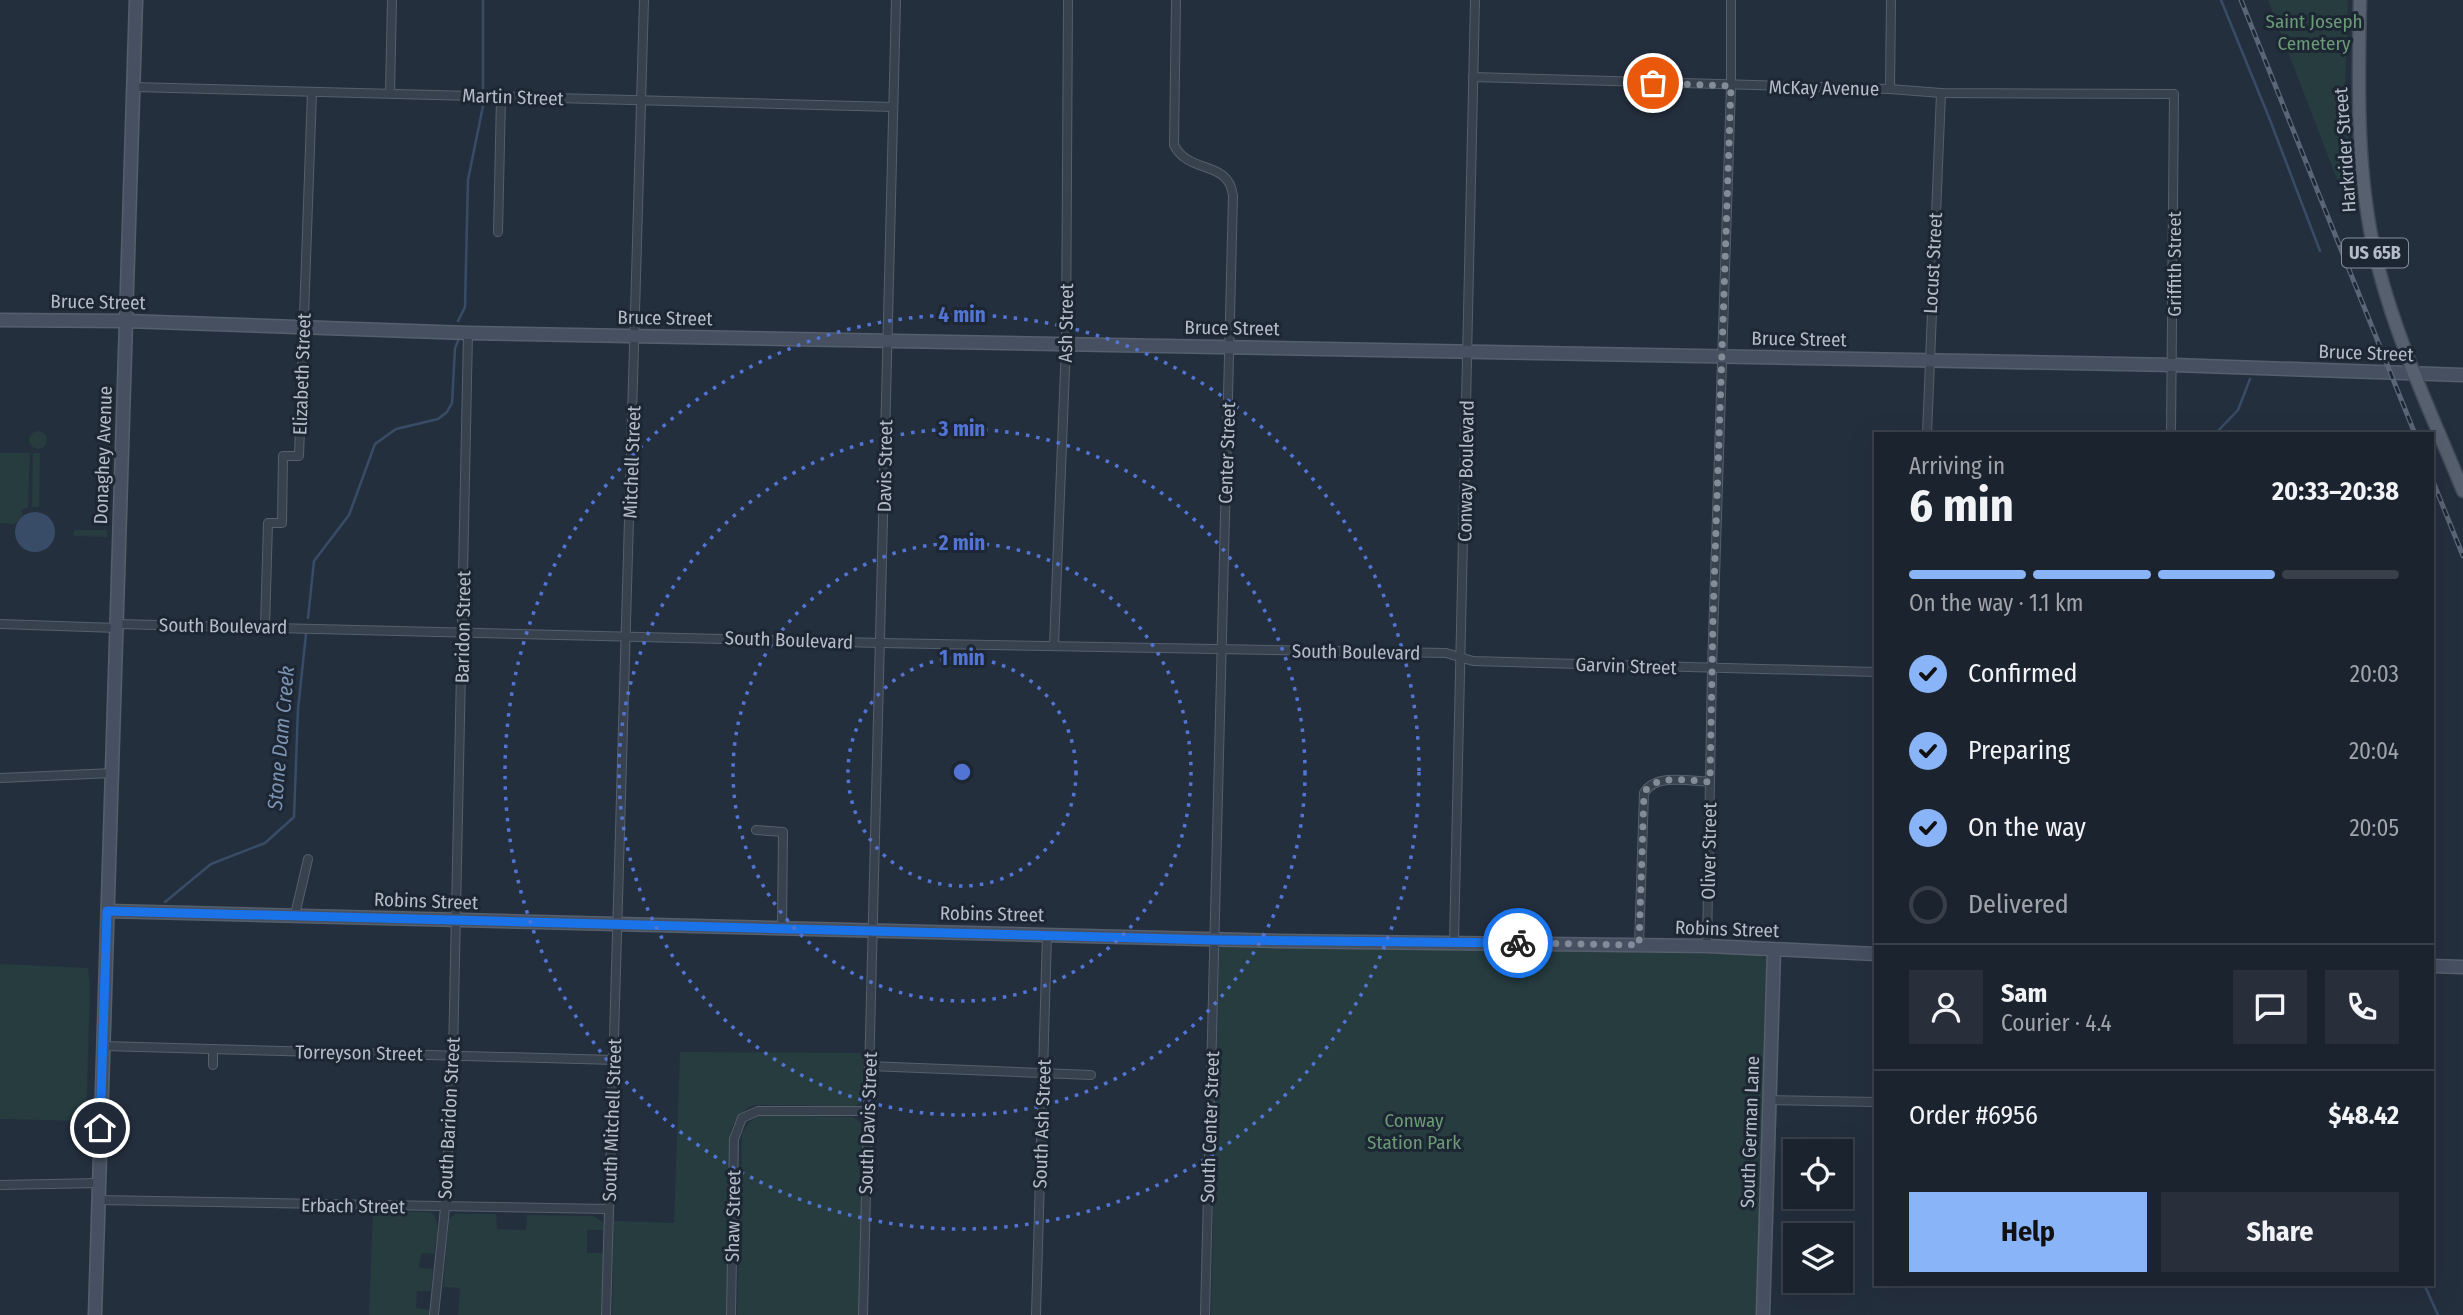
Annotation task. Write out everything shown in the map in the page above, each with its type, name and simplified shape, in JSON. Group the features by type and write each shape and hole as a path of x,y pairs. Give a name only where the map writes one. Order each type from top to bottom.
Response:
{"main road":[{"name":"Harkrider Street","path":"2360,0 2359,96 2368,215 2377,264 2415,375 2463,491"}],"street":[{"name":"Donaghey Avenue","path":"95,1315 136,0"},
{"path":"390,93 392,0"},
{"name":"Mitchell Street","path":"617,925 644,0"},
{"name":"Davis Street","path":"873,932 896,0"},
{"name":"Ash Street","path":"1054,645 1066,344 1068,0"},
{"name":"Center Street","path":"1176,0 1174,145 1179,154 1189,162 1227,176 1232,184 1216,940"},
{"name":"Conway Boulevard","path":"1454,942 1475,0"},
{"name":"Oliver Street","path":"1707,946 1712,669 1731,86 1731,0"},
{"path":"1890,89 1891,0"},
{"name":"McKay Avenue","path":"1473,77 1890,89 1941,93 2174,94"},
{"name":"Martin Street","path":"134,87 893,107"},
{"name":"Elizabeth Street","path":"265,627 268,523 282,523 283,456 299,456 312,92"},
{"name":"Locust Street","path":"1927,432 1941,93"},
{"name":"Griffith Street","path":"2171,432 2174,365 2174,94"},
{"path":"498,232 501,96"},
{"name":"Bruce Street","path":"0,320 126,321 468,333 2174,365 2463,375"},
{"name":"Baridon Street","path":"456,922 468,333"},
{"name":"South Boulevard","path":"0,625 265,627 881,643 1446,653 1461,658"},
{"name":"Garvin Street","path":"1461,658 1473,661 1874,673"},
{"path":"0,778 113,774"},
{"path":"1639,945 1644,793 1648,787 1663,780 1710,782"},
{"path":"756,830 783,832 782,928"},
{"path":"295,915 308,859"},
{"name":"Robins Street","path":"107,911 1216,940 1707,946 1874,954"},
{"name":"South Baridon Street","path":"434,1315 445,1208 453,1056 456,922"},
{"name":"South Mitchell Street","path":"606,1315 617,925"},
{"name":"South Davis Street","path":"863,1315 873,932"},
{"name":"South Ash Street","path":"1036,1315 1047,934"},
{"name":"South Center Street","path":"1205,1315 1216,940"},
{"name":"South German Lane","path":"1763,1315 1774,950"},
{"path":"2434,966 2463,967"},
{"name":"Torreyson Street","path":"103,1046 615,1060"},
{"path":"213,1049 213,1065"},
{"path":"869,1066 1091,1075"},
{"path":"1770,1100 1874,1102"},
{"name":"Shaw Street","path":"732,1315 734,1139 742,1118 758,1111 867,1111"},
{"path":"0,1185 99,1183"},
{"name":"Erbach Street","path":"98,1200 608,1209"}],"green space":[{"name":"Saint Joseph Cemetery","path":"2268,0 2348,0 2345,88 2353,197 2345,200"},
{"path":"38,431 44,434 47,440 44,446 38,449 32,446 29,440 32,434"},
{"path":"0,453 30,453 28,507 21,510 23,514 15,524 0,523"},
{"path":"33,453 40,453 39,507 32,507"},
{"path":"75,530 107,530 107,537 75,536"},
{"name":"Conway Station Park","path":"1223,944 1759,955 1768,960 1759,1315 1211,1315 1219,950"},
{"path":"0,964 88,968 90,989 86,1121 0,1119"},
{"path":"680,1052 866,1053 864,1098 854,1106 755,1105 736,1120 730,1135 727,1315 612,1315 614,1221 674,1223"},
{"path":"761,1115 853,1117 860,1122 863,1129 859,1315 737,1315 742,1134 749,1122"},
{"path":"373,1211 430,1212 434,1216 437,1237 434,1254 421,1253 419,1268 433,1269 431,1291 417,1291 416,1308 430,1310 430,1315 369,1315"},
{"path":"455,1214 496,1214 497,1229 526,1230 527,1215 592,1216 599,1219 604,1230 587,1230 587,1253 603,1253 602,1315 458,1315 460,1288 443,1287 449,1219"}],"water":[{"path":"35,512 49,518 55,532 49,546 35,552 21,546 15,532 21,518"}],"waterway":[{"name":"Stone Dam Creek","path":"483,0 483,88"},
{"path":"2221,0 2320,251"},
{"name":"Stone Dam Creek","path":"458,321 465,307 468,180 484,101"},
{"name":"Stone Dam Creek","path":"308,618 314,561 349,515 375,444 396,429 438,419 447,412 452,403 455,348 458,341"},
{"path":"2217,432 2238,410 2250,379"},
{"name":"Stone Dam Creek","path":"165,902 211,864 265,843 294,817 298,709 306,634"},
{"path":"2425,1286 2438,1315"}],"railway":[{"path":"2241,0 2414,432"},
{"path":"2434,484 2463,556"}],"way so far":[{"path":"1518,943 1639,945 1644,793 1648,787 1663,780 1710,782 1731,86 1653,83"}],"route":[{"path":"100,1128 107,911 1216,940 1518,943"}]}
